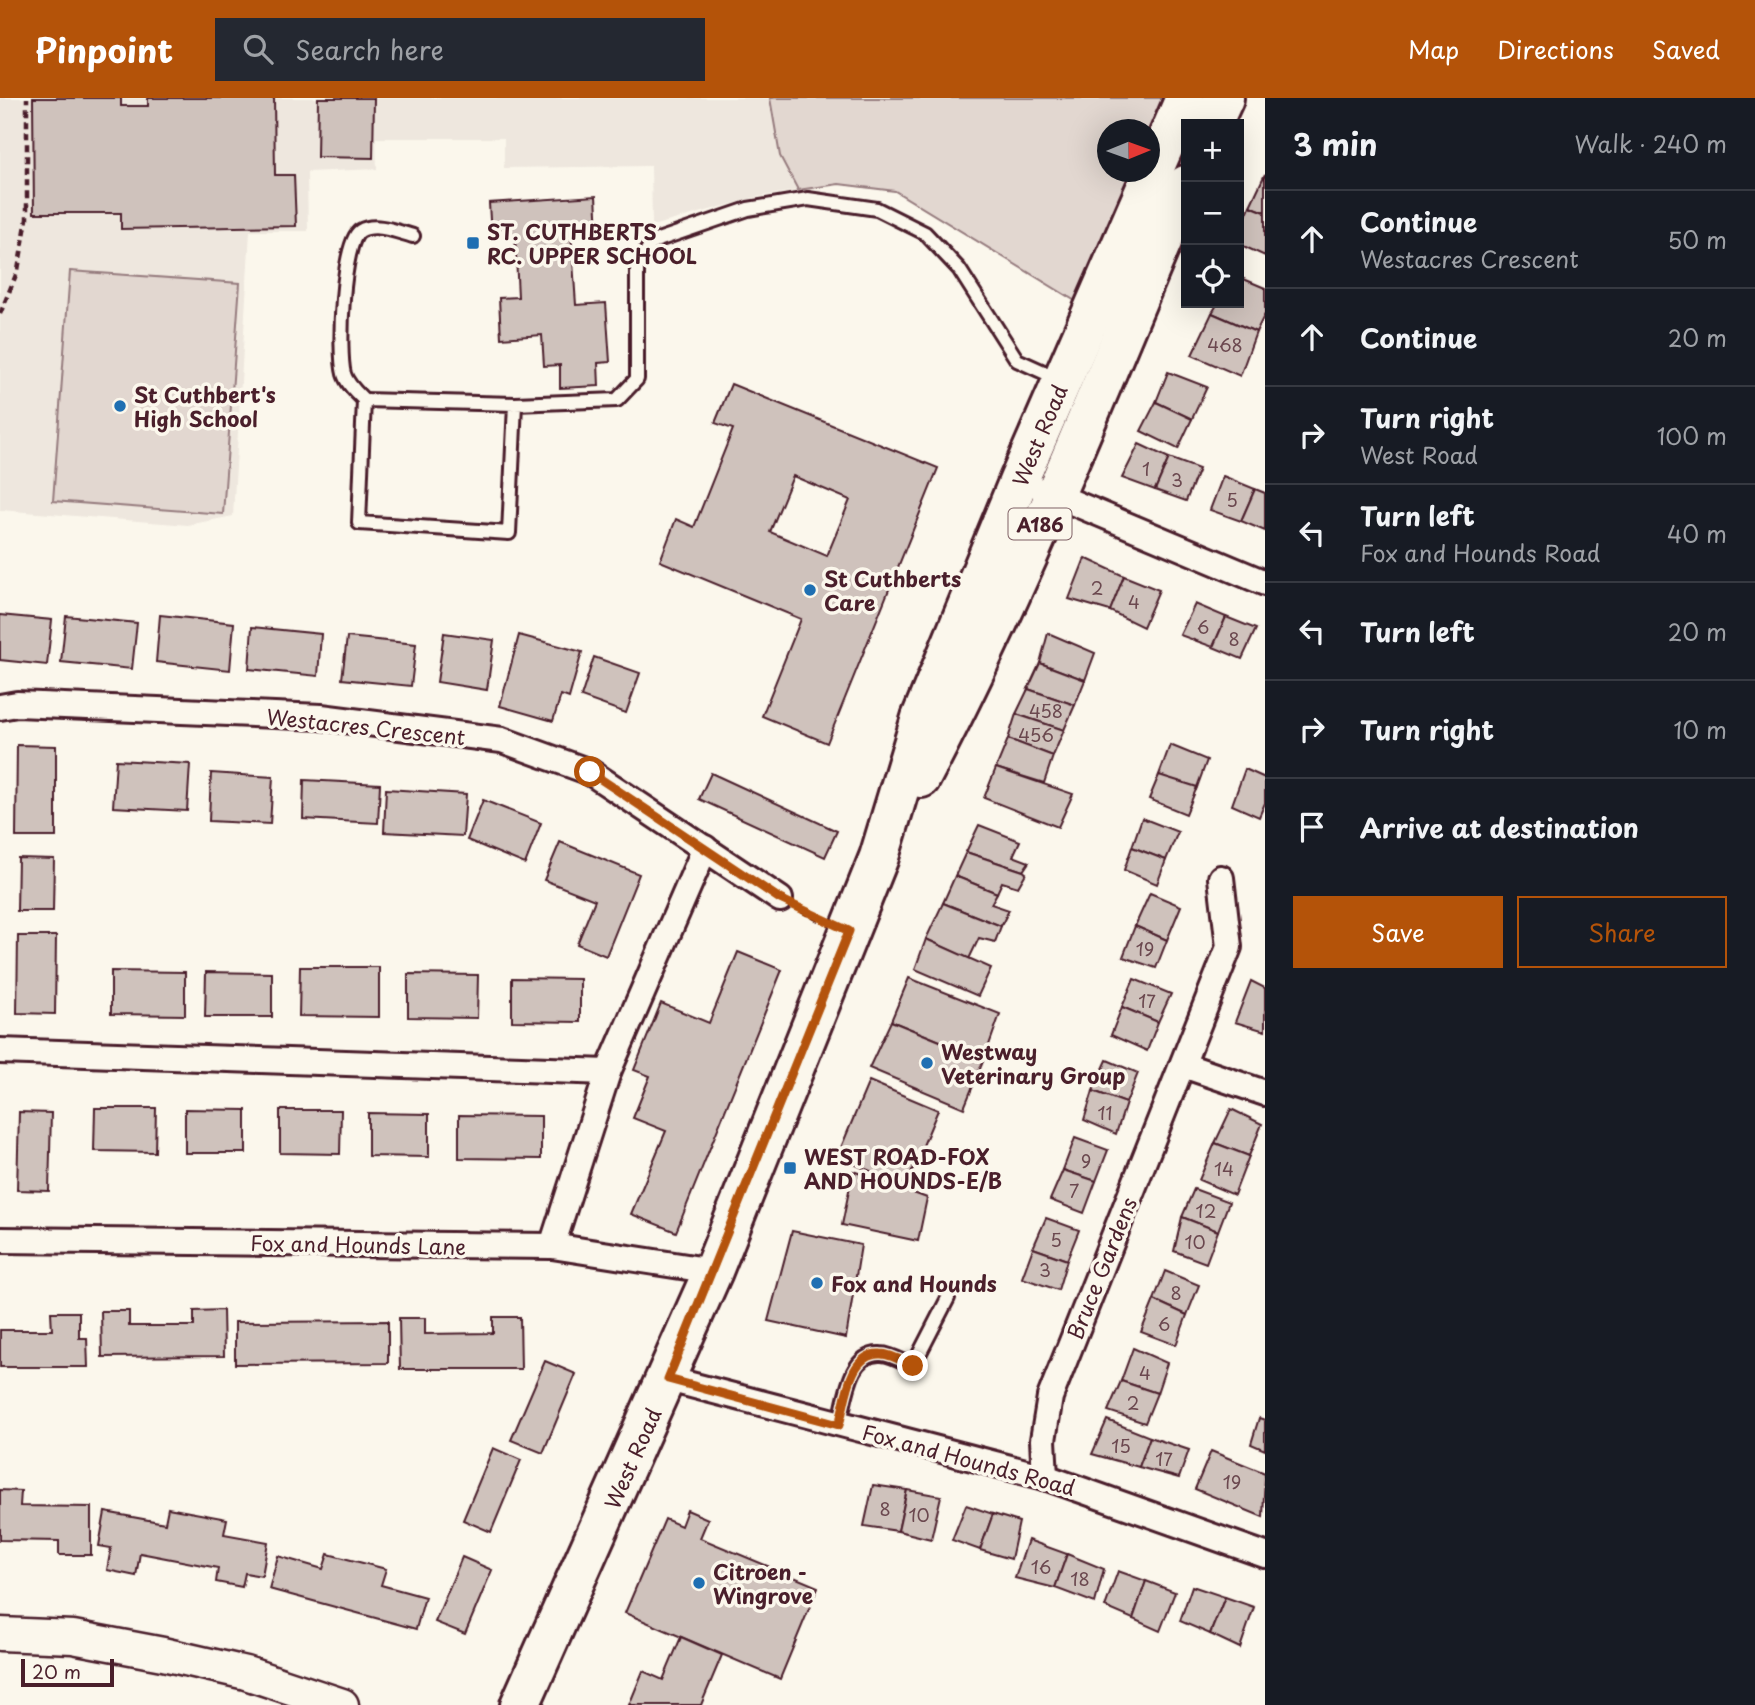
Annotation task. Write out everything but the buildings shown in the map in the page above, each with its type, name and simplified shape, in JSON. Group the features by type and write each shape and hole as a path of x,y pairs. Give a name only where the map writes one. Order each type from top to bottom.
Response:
{"main road":[{"name":"West Road","path":"1036,488 1062,380 1185,98"},
{"path":"1214,119 1224,98"},
{"name":"West Road","path":"520,1705 668,1379 713,1271 879,857 921,718 1181,195"}],"street":[{"path":"1036,488 1265,583"},
{"name":"Westacres Crescent","path":"0,707 17,704 321,717 502,740 590,772 780,899"},
{"path":"552,1246 608,1072 705,848"},
{"name":"Bruce Gardens","path":"1045,1476 1043,1440 1050,1397 1229,947 1221,878"},
{"path":"0,1051 608,1072"},
{"path":"1183,1065 1265,1093"},
{"name":"Fox and Hounds Lane","path":"0,1240 552,1246 713,1271"},
{"name":"Fox and Hounds Road","path":"668,1379 1045,1476 1265,1555"},
{"path":"0,1634 73,1637 163,1654 246,1673 342,1705"}],"lane":[{"path":"364,400 515,404 617,400 638,379 637,267 652,242 748,209 808,200 877,209 925,233 959,269 1017,360 1062,380"},
{"path":"413,236 368,228 358,232 349,247 341,331 344,374 364,400 359,523 509,533 515,404"},
{"path":"839,1425 854,1369 865,1357 882,1354 913,1366 948,1298"}],"path":[{"path":"0,314 18,270 27,219 27,98"},
{"path":"780,899 849,931"}],"shaded area":[{"name":"St Cuthbert's High School","path":"0,98 1166,98 1156,119 1097,119 1097,174 921,205 895,191 839,184 757,197 652,226 651,166 504,168 504,138 376,138 377,169 307,172 308,231 250,231 233,516 188,525 0,510"},
{"path":"770,98 1166,98 1157,119 1097,119 1097,182 1130,182 1077,302 895,191 839,184 798,190 780,156"},
{"path":"70,271 240,283 223,514 53,501"}],"place":[{"name":"ST. CUTHBERTS RC. UPPER SCHOOL","path":"473,243"},
{"name":"St Cuthbert's High School","path":"120,406"},
{"name":"St Cuthberts Care","path":"810,590"},
{"name":"Westway Veterinary Group","path":"927,1063"},
{"name":"WEST ROAD-FOX AND HOUNDS-E/B","path":"790,1168"},
{"name":"Fox and Hounds","path":"817,1283"},
{"name":"Citroen - Wingrove","path":"699,1583"}],"route":[{"path":"590,772 780,899 811,916 849,931 668,1379 839,1425 854,1369 865,1357 882,1354 913,1366"}]}
